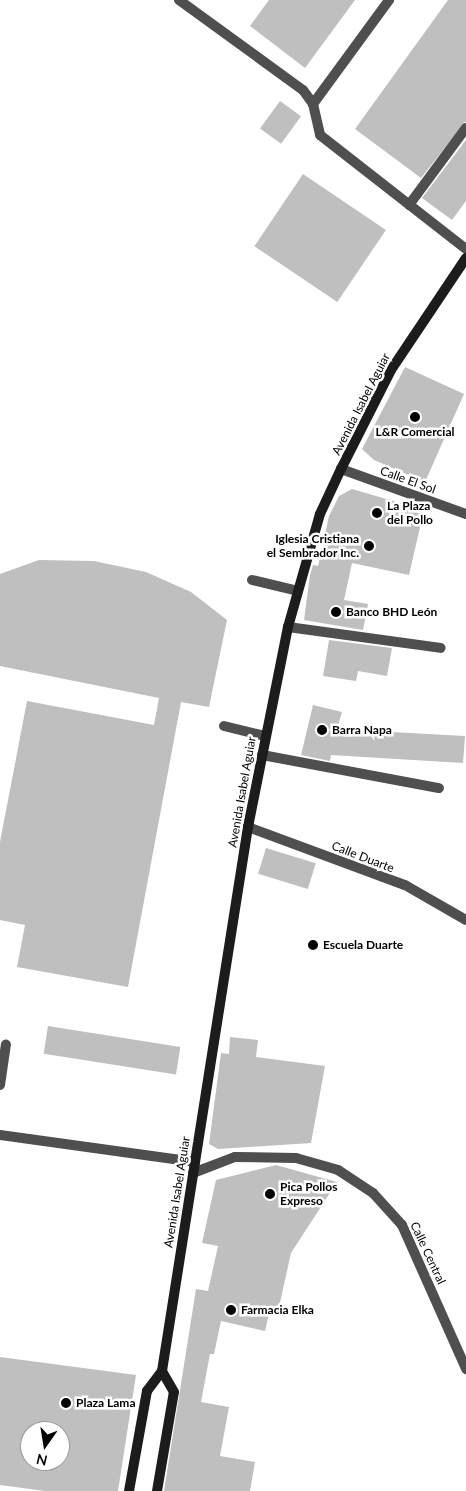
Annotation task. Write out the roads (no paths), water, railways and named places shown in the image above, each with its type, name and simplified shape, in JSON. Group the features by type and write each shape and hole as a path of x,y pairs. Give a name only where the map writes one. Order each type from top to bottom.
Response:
{"main road":[{"name":"Avenida Isabel Aguiar","path":"129,1491 147,1391 162,1371 248,827 288,627 320,514 341,469 391,370 466,258"},
{"path":"157,1491 174,1392 162,1371"}],"street":[{"path":"179,0 303,90 313,104 320,135 466,249"},
{"path":"313,104 389,0"},
{"path":"409,205 466,128"},
{"name":"Calle El Sol","path":"341,469 466,514"},
{"path":"252,580 298,591"},
{"path":"288,627 441,648"},
{"path":"224,726 265,736"},
{"path":"262,754 439,788"},
{"name":"Calle Duarte","path":"248,827 404,886 466,920"},
{"path":"0,1085 6,1044"},
{"path":"0,1135 195,1162"},
{"name":"Calle Central","path":"193,1174 234,1157 296,1158 338,1170 373,1193 402,1225 466,1369"}],"place":[{"name":"L&R Comercial","path":"415,417"},
{"name":"La Plaza del Pollo","path":"377,513"},
{"name":"Iglesia Cristiana el Sembrador Inc.","path":"369,546"},
{"name":"Banco BHD León","path":"336,612"},
{"name":"Barra Napa","path":"322,730"},
{"name":"Escuela Duarte","path":"313,945"},
{"name":"Pica Pollos Expreso","path":"270,1194"},
{"name":"Farmacia Elka","path":"231,1310"},
{"name":"Plaza Lama","path":"66,1403"}]}
